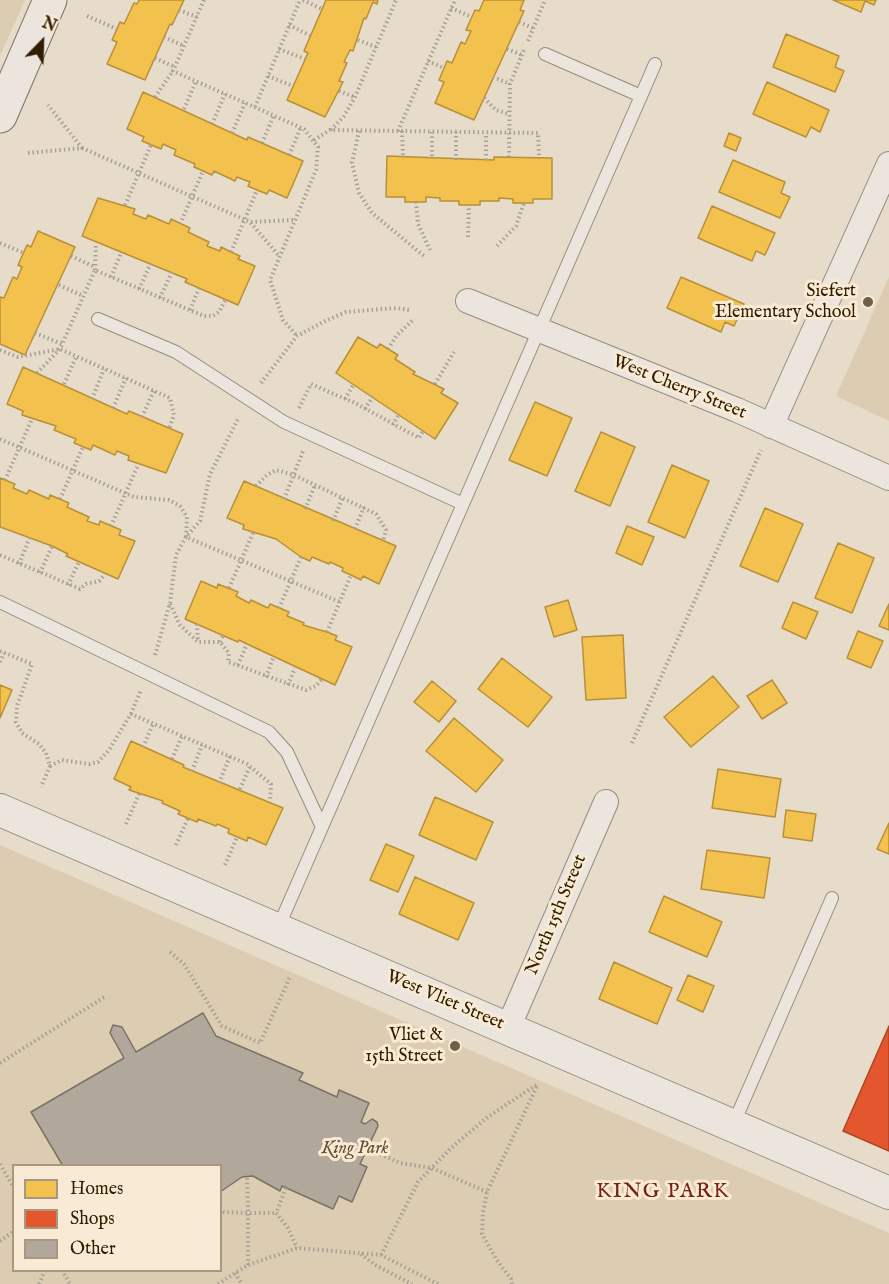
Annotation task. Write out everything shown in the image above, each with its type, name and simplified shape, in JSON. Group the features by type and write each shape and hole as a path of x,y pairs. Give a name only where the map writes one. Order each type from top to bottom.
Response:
{"main road":[{"path":"0,116 51,0"}],"street":[{"path":"771,426 889,164"},
{"name":"West Cherry Street","path":"468,301 771,426 889,478"},
{"name":"North 15th Street","path":"508,1028 606,802"},
{"name":"West Vliet Street","path":"0,810 889,1193"}],"lane":[{"path":"545,54 641,96"},
{"path":"277,929 655,64"},
{"path":"98,318 176,352 290,425 463,504"},
{"path":"0,602 269,732 287,752 322,827"},
{"path":"733,1126 832,898"}],"path":[{"path":"155,97 174,69 204,0"},
{"path":"255,107 302,0 322,9"},
{"path":"314,140 344,117 355,97 396,0"},
{"path":"403,157 400,131 455,0"},
{"path":"509,157 510,84 545,0"},
{"path":"451,8 472,17"},
{"path":"179,10 197,17"},
{"path":"87,16 117,29"},
{"path":"519,22 533,28"},
{"path":"289,26 311,36"},
{"path":"164,37 184,46"},
{"path":"358,40 376,47"},
{"path":"279,49 305,59"},
{"path":"507,49 522,55"},
{"path":"155,58 196,81 300,127 318,147 316,170 270,280 283,320 297,336"},
{"path":"428,61 444,68"},
{"path":"268,76 293,86"},
{"path":"493,77 510,84"},
{"path":"184,110 196,81"},
{"path":"339,91 355,97"},
{"path":"212,124 225,94"},
{"path":"484,98 496,110 509,114"},
{"path":"232,133 245,103"},
{"path":"48,105 82,148 245,219 279,256"},
{"path":"262,143 274,115"},
{"path":"289,154 300,127"},
{"path":"330,130 538,133 539,157"},
{"path":"359,131 352,163 359,192 372,213 424,256"},
{"path":"432,132 432,157"},
{"path":"456,132 456,160"},
{"path":"486,133 486,160"},
{"path":"125,205 152,145"},
{"path":"27,153 82,148"},
{"path":"180,224 202,171"},
{"path":"231,252 257,190"},
{"path":"416,202 418,224 430,250"},
{"path":"496,246 516,226 524,203"},
{"path":"468,237 469,205"},
{"path":"250,222 294,220"},
{"path":"0,243 24,253"},
{"path":"37,373 61,347 95,269 96,243"},
{"path":"111,277 121,253"},
{"path":"71,256 111,277 204,316 213,316 219,312 226,299"},
{"path":"139,289 151,263"},
{"path":"160,298 172,272"},
{"path":"59,285 83,296"},
{"path":"190,310 199,288"},
{"path":"41,787 50,766 62,760 89,764 98,762 119,735 131,714 160,642 170,603 176,555 186,537 200,521 210,474 232,429 297,336 346,312 396,308 409,310"},
{"path":"388,349 397,335 414,319"},
{"path":"35,333 76,357 170,398 174,415 169,429"},
{"path":"0,350 18,357 61,347"},
{"path":"435,384 454,352"},
{"path":"64,384 76,357"},
{"path":"92,399 104,369"},
{"path":"113,408 126,378"},
{"path":"290,425 311,384 419,438 423,431"},
{"path":"345,399 354,384"},
{"path":"142,417 154,390"},
{"path":"365,409 373,396"},
{"path":"393,425 398,416"},
{"path":"5,480 32,419"},
{"path":"632,743 771,426"},
{"path":"284,499 311,434"},
{"path":"0,439 125,494 169,500 180,506 187,518 186,537"},
{"path":"60,499 83,447"},
{"path":"111,525 138,465"},
{"path":"256,486 276,470 294,475 376,514 386,530 383,541"},
{"path":"305,509 315,485"},
{"path":"333,521 343,497"},
{"path":"355,529 364,507"},
{"path":"229,588 253,533"},
{"path":"19,564 30,537"},
{"path":"186,537 340,602"},
{"path":"40,573 52,546"},
{"path":"0,555 80,590 86,584 99,581 105,574"},
{"path":"279,608 301,557"},
{"path":"69,585 79,562"},
{"path":"327,632 351,575"},
{"path":"170,603 180,625 198,642 220,642 230,653 228,662 306,690 316,686 322,679"},
{"path":"197,624 198,642"},
{"path":"220,642 223,636"},
{"path":"238,665 247,644"},
{"path":"0,662 2,652 32,664 17,706 16,722 22,733 39,744 50,766"},
{"path":"266,677 274,656"},
{"path":"288,685 295,668"},
{"path":"131,714 250,766 271,784 270,801"},
{"path":"143,747 153,724"},
{"path":"172,759 182,736"},
{"path":"192,771 202,744"},
{"path":"219,783 230,756"},
{"path":"240,789 250,766"},
{"path":"126,824 139,794"},
{"path":"176,845 188,818"},
{"path":"225,865 237,837"},
{"path":"170,952 184,964 222,1026 260,1043 290,977"},
{"path":"0,1064 106,996"},
{"path":"381,1255 418,1182 489,1116 538,1084 487,1192 482,1234 512,1284"},
{"path":"368,1149 400,1163 432,1167 487,1192"},
{"path":"0,1164 12,1185"},
{"path":"247,1176 248,1265"},
{"path":"276,1213 286,1188"},
{"path":"222,1210 224,1212 276,1213"},
{"path":"276,1213 288,1228 297,1248"},
{"path":"218,1284 248,1265 297,1248 381,1255 438,1284"},
{"path":"360,1253 375,1265 412,1284"},
{"path":"235,1273 242,1284"}],"green space":[{"path":"0,0 25,0 0,56"},
{"path":"889,277 889,421 836,396"},
{"name":"King Park","path":"0,845 889,1233 889,1284 0,1284"}],"building: Homes":[{"path":"139,0 184,0 172,25 170,24 145,80 107,64 117,42 112,40 120,22 124,24 134,3 137,4"},
{"path":"326,0 378,0 377,4 373,2 366,19 364,18 353,51 350,50 344,62 347,63 339,81 343,82 325,117 287,100 308,53 304,51"},
{"path":"484,0 524,0 520,10 524,11 474,120 435,103 444,82 439,80 447,61 452,63 461,42 465,44 471,31 466,30 475,10 479,11"},
{"path":"833,0 876,0 874,5 865,1 861,12"},
{"path":"786,34 839,56 835,67 844,71 835,92 773,67"},
{"path":"767,82 829,110 820,132 811,127 806,137 753,114"},
{"path":"143,92 247,140 248,137 303,161 287,198 269,190 267,194 257,190 248,186 250,182 237,177 235,181 214,171 212,175 194,167 195,164 174,155 176,150 163,144 161,149 142,141 144,137 127,129"},
{"path":"729,133 741,138 736,151 724,146"},
{"path":"387,156 494,160 494,157 552,158 552,199 533,199 533,203 513,203 513,199 499,198 499,201 480,201 480,205 459,205 459,201 440,201 440,198 426,197 426,202 405,202 405,197 386,197"},
{"path":"733,160 785,182 781,193 790,197 780,218 719,192"},
{"path":"98,198 135,209 133,214 146,219 148,215 169,224 171,219 190,228 188,232 209,242 207,246 220,251 221,247 240,256 238,259 255,266 238,305 185,282 187,279 82,236"},
{"path":"712,206 775,233 765,255 756,251 752,261 698,238"},
{"path":"38,231 75,247 25,355 0,344 0,297 4,298 13,277 17,279 22,267 18,265 27,245 31,247"},
{"path":"681,277 744,304 734,326 725,322 721,332 667,308"},
{"path":"358,337 377,348 380,344 398,355 395,359 415,372 413,374 444,389 441,393 458,403 435,439 336,373"},
{"path":"23,367 127,414 129,411 183,434 166,473 128,460 129,456 117,451 115,455 93,445 91,450 74,443 76,439 54,430 56,426 22,415 23,411 7,404"},
{"path":"535,402 572,418 547,476 509,460"},
{"path":"601,432 635,447 610,506 575,491"},
{"path":"672,465 709,481 685,538 648,522"},
{"path":"0,478 15,484 13,488 27,494 29,490 49,499 50,495 69,503 67,507 89,517 87,521 99,525 100,521 121,530 119,535 135,541 118,579 66,556 68,554 52,546 0,527"},
{"path":"244,481 396,546 379,584 363,576 361,580 330,562 329,564 312,557 310,561 276,539 243,529 244,525 227,518"},
{"path":"765,508 803,524 778,582 740,566"},
{"path":"627,526 654,537 642,565 616,553"},
{"path":"838,543 874,558 852,613 815,598"},
{"path":"201,581 217,588 218,584 238,592 236,596 249,603 251,600 268,608 270,604 289,612 287,616 304,623 303,625 337,636 335,640 352,647 335,685 239,640 238,642 185,619"},
{"path":"568,600 577,630 554,637 545,607"},
{"path":"793,602 818,612 806,639 782,628"},
{"path":"889,604 889,630 879,626"},
{"path":"858,631 883,641 871,668 847,658"},
{"path":"623,635 626,698 586,700 582,637"},
{"path":"502,658 552,697 528,727 478,689"},
{"path":"713,676 739,707 691,747 664,717"},
{"path":"772,680 787,703 762,719 747,696"},
{"path":"432,681 456,701 439,722 414,702"},
{"path":"0,685 12,690 0,718"},
{"path":"454,718 503,760 476,792 426,751"},
{"path":"131,741 184,765 183,767 283,808 266,845 248,837 247,841 228,833 229,829 217,824 216,826 198,819 197,822 178,814 180,811 162,803 163,801 129,790 131,787 114,779"},
{"path":"718,769 781,779 775,817 712,808"},
{"path":"435,797 493,822 476,860 419,835"},
{"path":"786,810 816,814 812,841 783,837"},
{"path":"889,823 889,854 877,849"},
{"path":"386,844 414,856 398,892 370,880"},
{"path":"707,850 770,858 764,898 701,889"},
{"path":"415,877 474,903 458,940 399,914"},
{"path":"664,896 722,922 707,957 649,932"},
{"path":"614,962 672,988 657,1024 599,999"},
{"path":"688,975 714,986 703,1012 677,1000"}],"building: Shops":[{"path":"889,1026 889,1151 843,1131"}],"building: Other":[{"path":"203,1013 216,1036 303,1073 299,1080 337,1097 339,1090 369,1103 361,1122 365,1124 372,1119 377,1122 378,1126 360,1164 367,1167 352,1202 339,1196 333,1209 282,1186 280,1191 253,1176 242,1177 222,1191 222,1164 62,1164 31,1112 124,1058 110,1033 113,1025 122,1027 136,1052"}],"place":[{"name":"Siefert Elementary School","path":"868,302"},
{"name":"Vliet & 15th Street","path":"455,1046"}],"district":[{"name":"KING PARK","path":"663,1193"}]}
